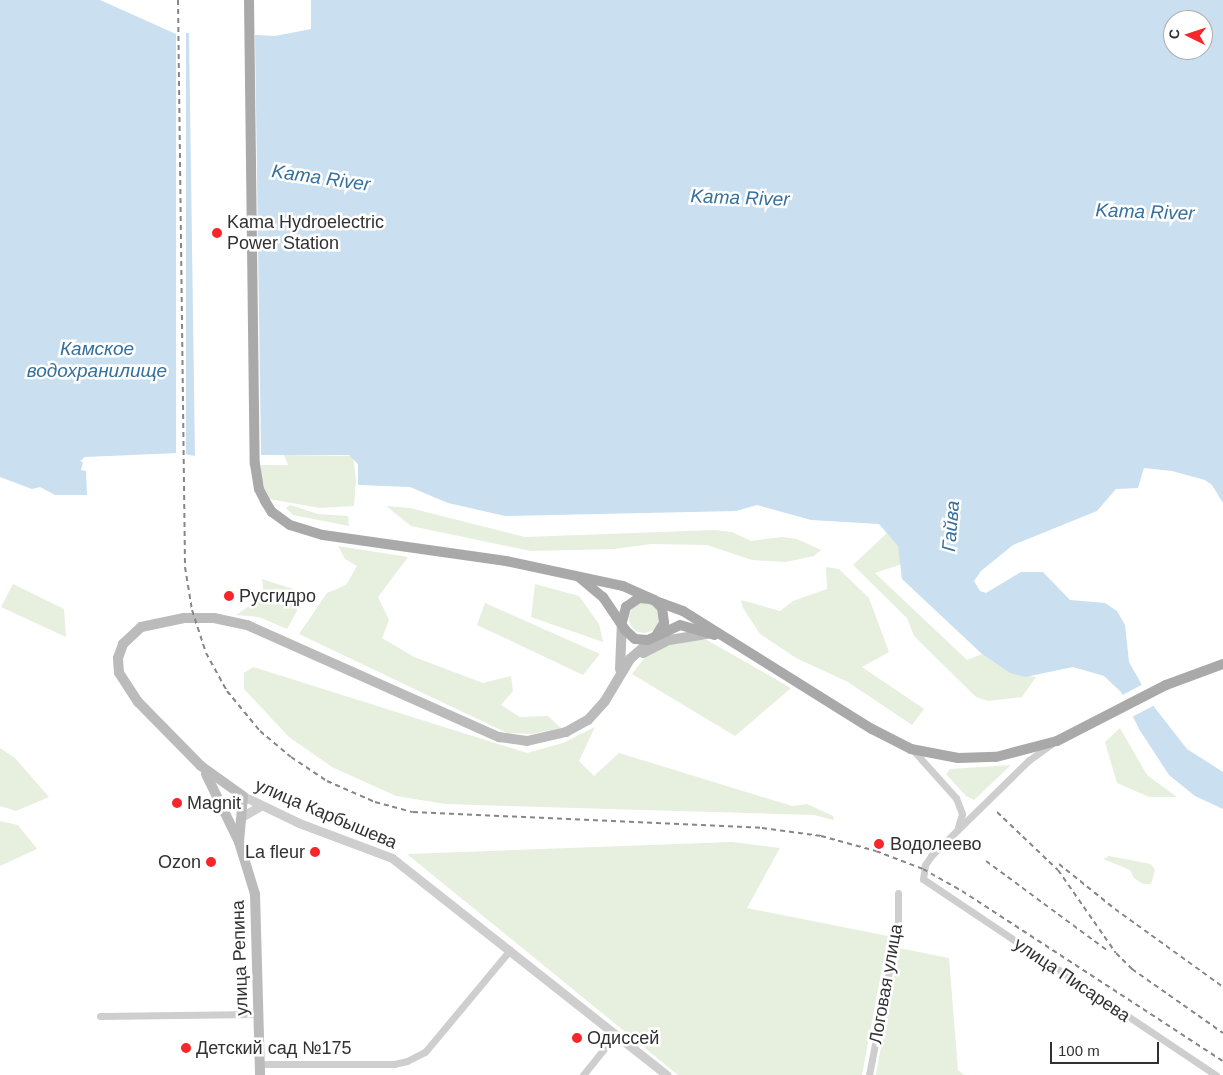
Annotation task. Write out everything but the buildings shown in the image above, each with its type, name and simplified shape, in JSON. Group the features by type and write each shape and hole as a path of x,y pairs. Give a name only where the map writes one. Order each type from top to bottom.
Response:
{"main road":[{"path":"249,0 257,479 265,501 279,518 300,529 344,539 410,546 573,573 623,586 650,599 692,615 729,641 872,729 912,749 947,757 983,758 1057,741 1166,685 1223,664"},
{"path":"573,573 596,590 622,622 628,634 635,639 648,640 686,625 729,641"},
{"path":"622,622 628,604 639,598 650,599 660,605 664,616 663,627 656,636"},
{"name":"улица Карбышева","path":"243,796 201,766 126,688 118,666 123,644 135,630 153,622 184,618 214,618 256,629 499,736 527,741 566,732 588,720 605,701 619,673 635,653 656,636"},
{"name":"улица Карбышева","path":"619,673 623,645 622,622"},
{"path":"619,673 640,655 669,640 710,634 729,641"},
{"name":"улица Репина","path":"201,766 222,802 238,842 255,894 259,1070"},
{"path":"222,802 232,789"},
{"path":"238,842 243,816 243,796"}],"street":[{"path":"957,829 1029,760 1057,741"},
{"path":"912,749 956,798 962,814 957,829"},
{"name":"улица Карбышева","path":"243,796 260,806 392,858 667,1075"},
{"path":"243,816 260,806"},
{"name":"улица Писарева","path":"957,829 925,865 922,877 928,884 1216,1075"},
{"name":"Логовая улица","path":"869,1075 898,924 898,893"},
{"path":"259,1070 394,1064 407,1061 425,1052 510,950"},
{"path":"100,1016 258,1014"},
{"path":"583,1075 616,1034"}],"green space":[{"path":"284,455 353,456 356,480 354,506 320,508 269,499 261,479 261,465 288,465"},
{"path":"290,505 318,514 348,516 349,526 293,515 286,508"},
{"path":"386,506 410,508 525,537 714,530 732,532 751,541 782,537 797,539 821,550 814,556 786,562 752,560 707,545 651,544 614,549 531,551 411,526"},
{"path":"888,532 898,546 902,564 875,573 967,660 982,654 1010,673 1036,677 1022,697 988,701 976,697 914,636 907,618 853,565"},
{"path":"338,546 408,557 378,597 389,620 382,638 414,657 483,683 511,676 513,691 501,705 520,717 548,716 561,728 532,734 507,733 299,634 327,593 346,585 357,566 345,559"},
{"path":"826,567 839,569 869,598 889,652 862,667 924,709 912,725 848,682 796,658 760,634 743,608 741,600 780,611 793,601 827,589"},
{"path":"262,579 299,591 297,611 287,629 259,617 236,615 264,596"},
{"path":"13,584 64,609 66,637 1,607"},
{"path":"535,584 579,596 599,624 603,642 531,617"},
{"path":"485,603 600,654 583,675 477,625"},
{"path":"644,603 655,607 659,618 655,629 644,633 633,629 629,618 633,607"},
{"path":"684,639 707,640 791,688 735,736 632,674 646,656 663,645"},
{"path":"253,667 527,753 563,743 595,727 579,761 594,776 619,753 792,806 807,804 833,816 834,820 814,815 445,804 396,796 332,767 289,737 244,689 244,673"},
{"path":"1120,728 1147,775 1177,797 1149,797 1117,783 1105,742"},
{"path":"0,748 15,758 49,797 16,811 0,806"},
{"path":"1011,765 974,800 966,796 946,774 950,769"},
{"path":"0,821 18,825 37,849 0,866"},
{"path":"732,842 780,848 747,908 888,936 862,1075 678,1075 407,854"},
{"path":"1109,856 1151,864 1155,870 1151,884 1143,884 1134,878 1130,870 1103,859"},
{"path":"899,948 949,958 958,1070 964,1075 876,1075"}],"water":[{"name":"Камское водохранилище","path":"0,0 100,0 176,34 189,33 195,456 178,453 85,457 80,461 83,462 81,470 86,471 87,495 55,495 40,487 32,489 0,477"},
{"path":"311,0 1223,0 1223,503 1212,485 1205,480 1172,471 1144,468 1138,488 1116,489 1097,511 1013,545 981,571 974,581 980,591 986,593 1021,572 1043,572 1070,600 1105,603 1117,611 1125,625 1129,662 1155,708 1187,749 1223,772 1223,809 1195,796 1169,775 1139,729 1121,692 1104,676 1073,667 1025,677 1010,673 982,654 902,579 898,546 879,524 811,520 757,505 736,511 505,516 448,503 410,487 358,485 358,464 349,455 261,455 255,35 275,36 311,29"}],"pier":[{"path":"176,31 186,31 186,456 176,456"},
{"path":"1145,683 1156,704 1132,717 1120,696"}],"railway":[{"path":"178,0 185,567 192,610 206,653 227,691 260,731 291,757 327,781 375,802 413,812 762,828 821,836 876,851 923,869 962,891 1223,1061"},
{"path":"997,812 1058,870 1116,953 1132,969 1223,1033"},
{"path":"986,861 1108,951"},
{"path":"1059,864 1115,909 1223,987"}],"place":[{"name":"Kama Hydroelectric Power Station","path":"217,233"},
{"name":"Русгидро","path":"229,596"},
{"name":"Magnit","path":"177,803"},
{"name":"Водолеево","path":"879,844"},
{"name":"La fleur","path":"315,852"},
{"name":"Ozon","path":"211,862"},
{"name":"Одиссей","path":"577,1038"},
{"name":"Детский сад №175","path":"186,1048"}],"water label":[{"name":"Kama River","path":"321,178"},
{"name":"Kama River","path":"740,198"},
{"name":"Kama River","path":"1145,212"},
{"name":"Гайва","path":"951,526"}]}
